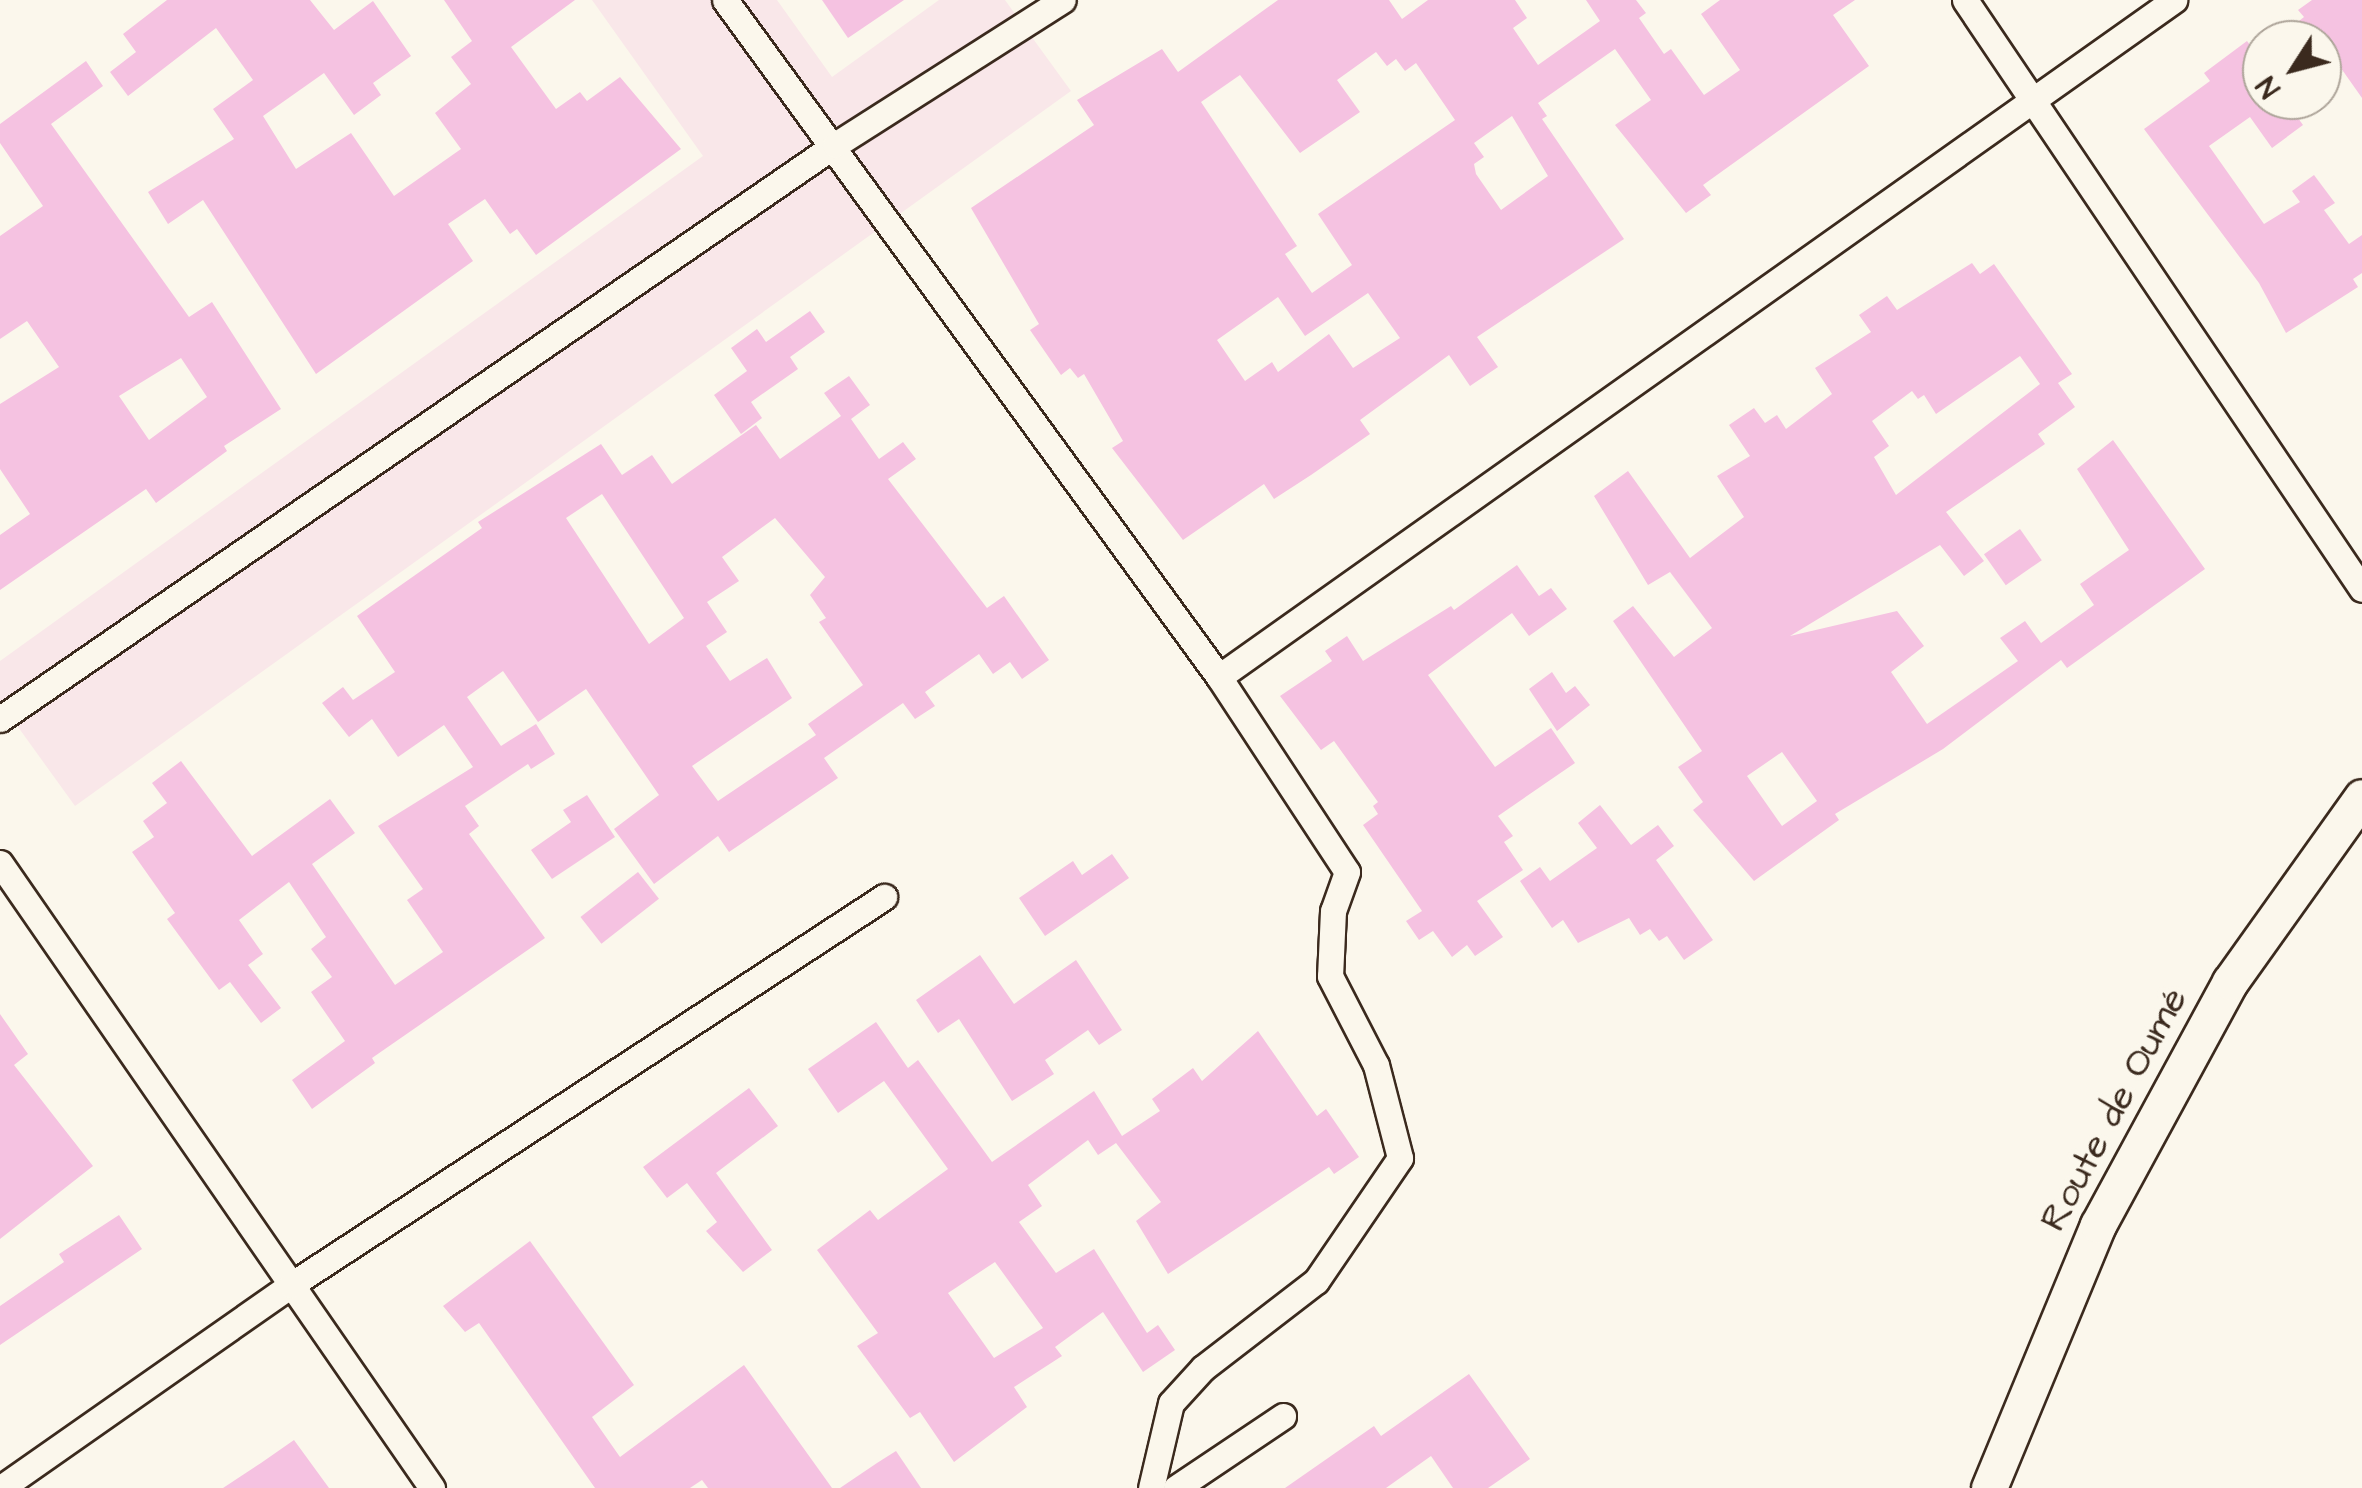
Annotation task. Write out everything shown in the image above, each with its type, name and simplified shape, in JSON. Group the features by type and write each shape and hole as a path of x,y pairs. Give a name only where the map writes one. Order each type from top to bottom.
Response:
{"main road":[{"name":"Route de Oumé","path":"1989,1488 2098,1225 2230,982 2362,797"}],"street":[{"path":"725,0 1219,677 1347,872 1333,912 1330,976 1376,1065 1400,1158 1316,1281 1203,1368 1171,1404 1151,1488"},
{"path":"0,718 834,145 1063,0"},
{"path":"1965,0 2362,590"},
{"path":"1219,677 2174,0"},
{"path":"0,863 432,1488"},
{"path":"1,1488 292,1285 884,896"},
{"path":"1176,1488 1282,1416"}],"shaded area":[{"path":"592,0 777,0 832,77 939,0 1005,0 1071,91 75,806 0,702 0,661 703,156"}],"building":[{"path":"167,0 310,0 334,30 373,1 411,56 373,83 381,95 354,115 324,73 263,116 296,169 351,133 394,196 461,149 435,113 471,84 451,57 472,41 444,0 575,0 511,47 556,109 580,92 587,101 620,77 681,149 536,255 517,229 510,234 485,199 448,224 473,261 316,374 203,200 168,224 148,192 234,139 213,109 253,80 216,28 128,96 110,72 136,52 123,34"},
{"path":"822,0 904,0 848,38"},
{"path":"1278,0 1389,0 1402,19 1428,0 1515,0 1527,18 1513,28 1538,65 1600,21 1586,0 1636,0 1646,13 1639,18 1664,54 1671,49 1704,95 1740,70 1701,14 1720,0 1855,0 1833,15 1869,66 1703,185 1711,195 1686,213 1615,125 1651,100 1615,49 1538,103 1547,116 1542,119 1624,239 1477,337 1498,367 1470,386 1449,355 1360,420 1370,434 1274,499 1264,484 1183,540 1112,448 1123,441 1084,374 1078,378 1070,368 1061,375 1030,330 1039,324 971,208 1094,125 1077,100 1162,49 1178,72","holes":["1376,52 1387,66 1396,59 1405,71 1416,63 1455,120 1318,214 1352,265 1312,293 1285,254 1297,246 1201,102 1240,75 1300,153 1360,112 1337,80","1512,116 1548,176 1501,210 1476,174 1474,164 1484,157 1474,143","1368,293 1400,338 1353,368 1329,334 1278,372 1272,362 1245,381 1217,340 1278,297 1305,336"]},
{"path":"2312,0 2362,0 2362,98 2342,70 2342,20 2300,20 2304,17 2298,10"},
{"path":"2242,45 2242,120 2246,120 2209,146 2264,224 2300,202 2292,191 2314,175 2335,203 2324,210 2349,244 2362,235 2362,273 2353,279 2358,287 2286,333 2259,283 2144,129 2210,81 2204,73"},
{"path":"86,61 103,86 51,124 189,317 212,302 281,409 224,446 227,451 156,503 146,489 0,590 0,535 30,514 0,469 0,404 59,367 27,321 0,339 0,236 43,206 0,143 0,124","holes":["181,358 207,397 149,440 119,396"]},
{"path":"2252,120 2299,120 2303,125 2272,148"},
{"path":"1972,263 1980,274 1994,264 2072,374 2058,383 2075,407 2038,434 2045,444 1946,512 1984,561 1964,576 1940,545 1790,636 1897,611 1924,646 1891,672 1927,724 2018,661 2000,638 2025,621 2041,643 2094,605 2080,584 2129,550 2077,469 2113,440 2205,569 2067,668 2061,660 1943,749 1835,814 1839,820 1754,881 1693,810 1703,802 1678,767 1702,751 1613,621 1633,606 1674,657 1712,628 1670,572 1648,585 1594,496 1628,471 1690,558 1744,517 1717,476 1750,456 1729,425 1754,408 1765,423 1777,415 1786,429 1832,394 1815,368 1871,332 1859,315 1887,296 1897,310","holes":["2020,356 2040,384 1896,495 1874,457 1889,446 1872,421 1912,391 1918,399 1924,395 1936,414","1782,752 1817,801 1782,826 1747,776"]},
{"path":"810,311 825,332 790,357 798,369 751,402 762,418 741,434 714,395 747,371 731,348 757,329 766,342"},
{"path":"849,376 870,405 851,419 879,459 903,442 916,459 888,479 987,608 1004,596 1049,660 1022,679 1010,662 993,674 979,654 925,692 935,706 915,719 903,703 824,758 838,778 729,852 718,836 654,884 614,829 659,795 586,689 538,722 503,671 467,697 501,746 536,724 555,754 531,769 528,764 465,806 479,826 469,834 545,938 372,1058 375,1063 312,1109 292,1080 345,1041 311,992 332,977 311,949 326,937 289,882 239,920 263,954 248,965 281,1008 261,1023 230,982 219,990 167,919 175,913 132,852 154,837 143,821 167,803 152,783 181,761 252,856 330,799 355,833 312,864 395,985 443,952 407,900 423,889 378,826 473,767 444,725 398,757 372,719 349,737 322,703 343,687 353,700 395,672 357,616 482,528 478,522 601,444 622,475 652,455 672,484 756,425 780,459 841,416 824,393","holes":["602,494 684,618 649,644 566,518","775,518 825,577 810,595 826,618 819,622 863,685 808,724 816,735 718,801 692,766 792,698 767,658 730,681 706,646 727,632 707,602 739,581 722,557"]},
{"path":"2020,529 2042,560 2006,585 1984,554"},
{"path":"1517,565 1539,596 1551,588 1567,609 1529,636 1512,613 1428,675 1495,767 1551,728 1575,763 1498,816 1513,836 1504,842 1523,870 1477,901 1503,937 1475,956 1467,945 1452,957 1433,931 1419,940 1406,921 1422,911 1363,825 1378,814 1373,806 1378,802 1334,741 1321,750 1280,696 1332,661 1325,651 1347,636 1363,661 1451,606 1454,610"},
{"path":"1552,672 1566,693 1575,686 1590,705 1557,731 1529,689"},
{"path":"587,795 615,837 552,879 531,850 571,822 563,810"},
{"path":"1600,805 1631,845 1658,825 1674,846 1656,860 1713,940 1684,960 1667,936 1659,941 1650,929 1640,935 1629,918 1578,943 1563,920 1552,928 1520,881 1540,867 1550,881 1597,848 1578,823"},
{"path":"1112,854 1129,878 1045,936 1019,898 1073,861 1082,875"},
{"path":"638,872 659,899 601,944 580,917"},
{"path":"980,955 1014,1004 1076,960 1122,1030 1099,1045 1088,1030 1045,1060 1054,1074 1012,1101 959,1019 938,1033 916,1000"},
{"path":"0,1014 28,1054 14,1065 93,1166 0,1239"},
{"path":"876,1022 908,1068 918,1060 992,1162 1094,1091 1122,1136 1160,1111 1152,1099 1193,1068 1202,1081 1258,1031 1317,1116 1326,1109 1359,1157 1334,1174 1329,1167 1168,1274 1136,1221 1161,1202 1116,1143 1098,1155 1088,1140 1028,1185 1042,1206 1019,1222 1056,1273 1094,1249 1147,1333 1158,1325 1175,1350 1143,1372 1103,1312 1055,1347 1062,1356 1014,1387 1027,1407 954,1462 920,1412 910,1418 857,1346 878,1333 817,1250 870,1210 878,1220 948,1169 884,1081 838,1113 808,1069","holes":["995,1262 1043,1328 994,1358 948,1293"]},
{"path":"749,1088 778,1126 716,1173 772,1250 743,1272 706,1231 717,1222 687,1183 667,1198 643,1167"},
{"path":"119,1215 142,1249 0,1345 0,1306 64,1262 59,1254"},
{"path":"530,1241 634,1385 592,1417 620,1457 744,1365 832,1488 708,1488 702,1480 690,1488 595,1488 479,1323 465,1332 443,1306"},
{"path":"1469,1374 1530,1459 1488,1488 1453,1488 1431,1456 1386,1488 1285,1488 1374,1426 1381,1436"},
{"path":"294,1440 329,1488 223,1488 261,1463"},
{"path":"896,1451 921,1488 840,1488 877,1463"}]}
